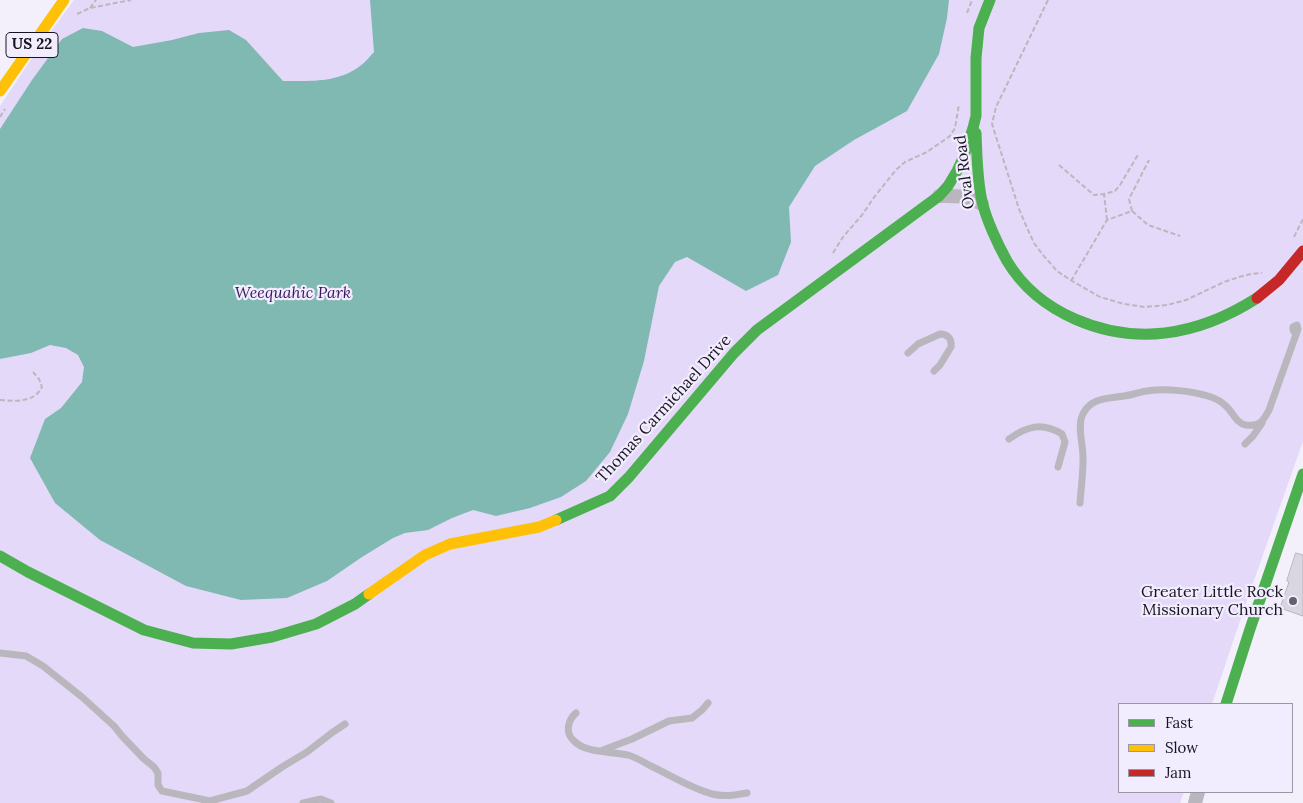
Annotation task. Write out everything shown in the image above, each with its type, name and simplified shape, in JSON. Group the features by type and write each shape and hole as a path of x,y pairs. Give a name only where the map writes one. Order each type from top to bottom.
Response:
{"main road":[{"name":"US 22","path":"0,91 64,0"},
{"name":"Thomas Carmichael Drive","path":"0,556 144,630 194,643 232,644 272,637 316,624 355,604 425,555 450,544 539,527 610,496 629,477 734,353 757,330 939,196 948,186 964,156 976,116 976,58 979,28 990,0"},
{"name":"Oval Road","path":"976,116 977,164 982,204 1000,247 1021,280 1038,297 1054,309 1077,319 1094,326 1129,333 1149,334 1194,328 1245,306 1263,294 1280,279 1303,251"},
{"path":"1226,703 1303,474"}],"street":[{"path":"939,196 962,196 982,204"}],"lane":[{"path":"908,353 918,344 940,334 948,336 952,343 951,347 934,371"},
{"path":"1245,444 1264,421 1296,336"},
{"path":"1080,503 1083,459 1080,424 1086,409 1096,401 1149,391 1182,391 1210,397 1220,402 1240,423 1257,425 1264,421"},
{"path":"1009,439 1026,429 1046,427 1054,429 1062,434 1065,442 1058,467"},
{"path":"0,653 26,656 43,666 82,697 114,726 130,745 156,770 158,785 162,791 208,801 218,800 247,791 346,724"},
{"path":"600,751 632,740 669,721 692,718 708,703"},
{"path":"576,713 568,726 570,736 573,741 584,748 632,756 694,788 710,793 725,795 747,793"},
{"path":"303,803 322,799 331,803"}],"path":[{"path":"90,8 96,0"},
{"path":"73,15 90,8 131,0"},
{"path":"966,14 972,0"},
{"path":"1048,0 999,100 992,124 1019,209 1034,243 1057,270 1071,281 1100,297 1124,304 1145,307 1167,305 1186,300 1224,282 1266,272"},
{"path":"829,258 843,237 896,170 905,162 927,152 950,136 955,128 960,99"},
{"path":"0,117 9,103"},
{"path":"1059,165 1094,195 1104,194 1115,191 1139,153"},
{"path":"1149,160 1129,198 1132,211 1148,225 1180,236"},
{"path":"1071,281 1107,220 1104,194"},
{"path":"1107,220 1132,211"},
{"path":"0,400 32,398 42,387 39,379 33,372"}],"green space":[{"path":"74,0 1303,0 1303,441 1212,703 1118,703 1118,793 1184,793 1180,803 0,803 0,106 40,46"}],"shaded area":[{"name":"Weequahic Park","path":"370,0 949,0 939,54 907,111 854,140 815,166 789,207 791,242 778,275 746,291 687,257 675,262 659,286 644,361 628,414 610,452 586,481 561,497 530,508 496,516 473,510 428,530 405,533 362,557 327,581 287,598 241,600 186,586 100,540 55,503 30,458 45,419 61,408 82,382 84,367 78,355 66,348 50,345 31,353 0,359 0,129 62,39 83,28 102,31 133,47 199,33 229,30 246,40 283,81 323,80 351,72 364,63 374,52"}],"building":[{"path":"1296,553 1303,555 1303,616 1280,608"}],"traffic: fast":[{"path":"556,520 610,496 629,477 734,353 757,330 939,196 948,186 964,156 976,116 976,58 979,28 990,0"},
{"path":"976,133 980,193 986,216 996,240 1007,261 1020,279 1036,295 1055,308 1075,319 1097,327 1119,332 1165,333 1213,321 1257,298"},
{"path":"1226,703 1303,474"},
{"path":"0,556 144,630 193,643 231,644 272,637 316,624 355,604 369,594"}],"traffic: slow":[{"path":"0,91 64,0"},
{"path":"369,594 425,555 450,544 539,527 556,520"}],"traffic: jam":[{"path":"1257,298 1279,280 1303,251"}],"place":[{"name":"Greater Little Rock Missionary Church","path":"1293,601"}]}
